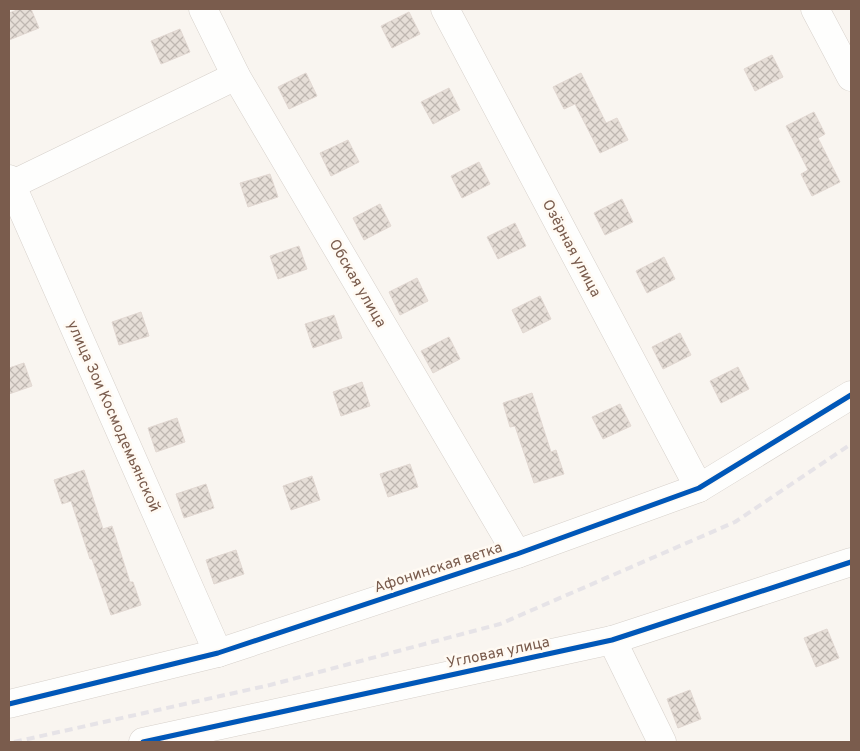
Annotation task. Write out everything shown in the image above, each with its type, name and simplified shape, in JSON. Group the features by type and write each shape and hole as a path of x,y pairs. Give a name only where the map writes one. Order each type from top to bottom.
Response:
{"street":[{"name":"Обская улица","path":"203,9 236,76 517,554"},
{"name":"Озёрная улица","path":"445,9 698,488"},
{"path":"815,9 851,77"},
{"path":"10,183 236,76"},
{"name":"улица Зои Космодемьянской","path":"10,183 218,653"},
{"name":"Афонинская ветка","path":"9,704 218,653 517,554 698,488 851,395"},
{"name":"Угловая улица","path":"142,742 612,640 851,562"},
{"path":"612,640 662,742"}],"building":[{"path":"20,9 31,9 39,28 9,40 9,13"},
{"path":"409,12 420,34 392,48 381,26"},
{"path":"180,29 190,52 161,64 151,41"},
{"path":"772,55 783,77 755,91 744,69"},
{"path":"306,73 317,96 289,109 278,87"},
{"path":"581,73 606,123 617,118 628,140 600,153 575,104 564,109 553,87"},
{"path":"449,88 460,110 433,124 421,102"},
{"path":"814,112 825,134 818,138 840,182 812,196 801,174 808,170 786,126"},
{"path":"348,140 359,162 331,176 320,153"},
{"path":"479,162 490,184 462,198 451,176"},
{"path":"270,174 278,197 248,207 240,183"},
{"path":"622,199 633,222 605,235 594,213"},
{"path":"380,204 391,226 364,240 353,218"},
{"path":"515,223 526,246 498,259 487,237"},
{"path":"299,246 307,269 278,279 270,256"},
{"path":"664,257 675,279 647,293 636,271"},
{"path":"417,278 428,301 400,315 389,292"},
{"path":"540,296 551,319 523,333 512,310"},
{"path":"141,312 149,336 119,345 112,322"},
{"path":"334,315 342,338 313,348 305,324"},
{"path":"680,333 691,355 663,369 652,347"},
{"path":"449,337 460,359 433,373 421,351"},
{"path":"24,363 32,386 9,394 9,368"},
{"path":"738,367 749,389 721,403 710,381"},
{"path":"362,382 370,406 341,416 333,392"},
{"path":"532,393 551,452 556,450 564,474 534,483 515,426 510,427 503,403"},
{"path":"620,404 631,426 603,439 592,417"},
{"path":"177,418 185,442 156,452 148,428"},
{"path":"410,464 418,487 388,497 380,474"},
{"path":"84,470 103,529 112,526 130,582 133,582 141,605 111,615 71,501 62,504 54,480"},
{"path":"312,476 320,500 291,510 283,486"},
{"path":"206,484 214,508 184,518 176,494"},
{"path":"236,550 244,574 214,584 206,560"},
{"path":"827,629 839,658 816,667 804,638"},
{"path":"690,690 701,719 678,728 667,699"}],"railway":[{"path":"14,742 270,685 500,624 735,522 851,444"}],"cycle path":[{"path":"9,704 218,653 517,554 699,488 851,395"},
{"path":"143,742 612,640 851,562"}]}
